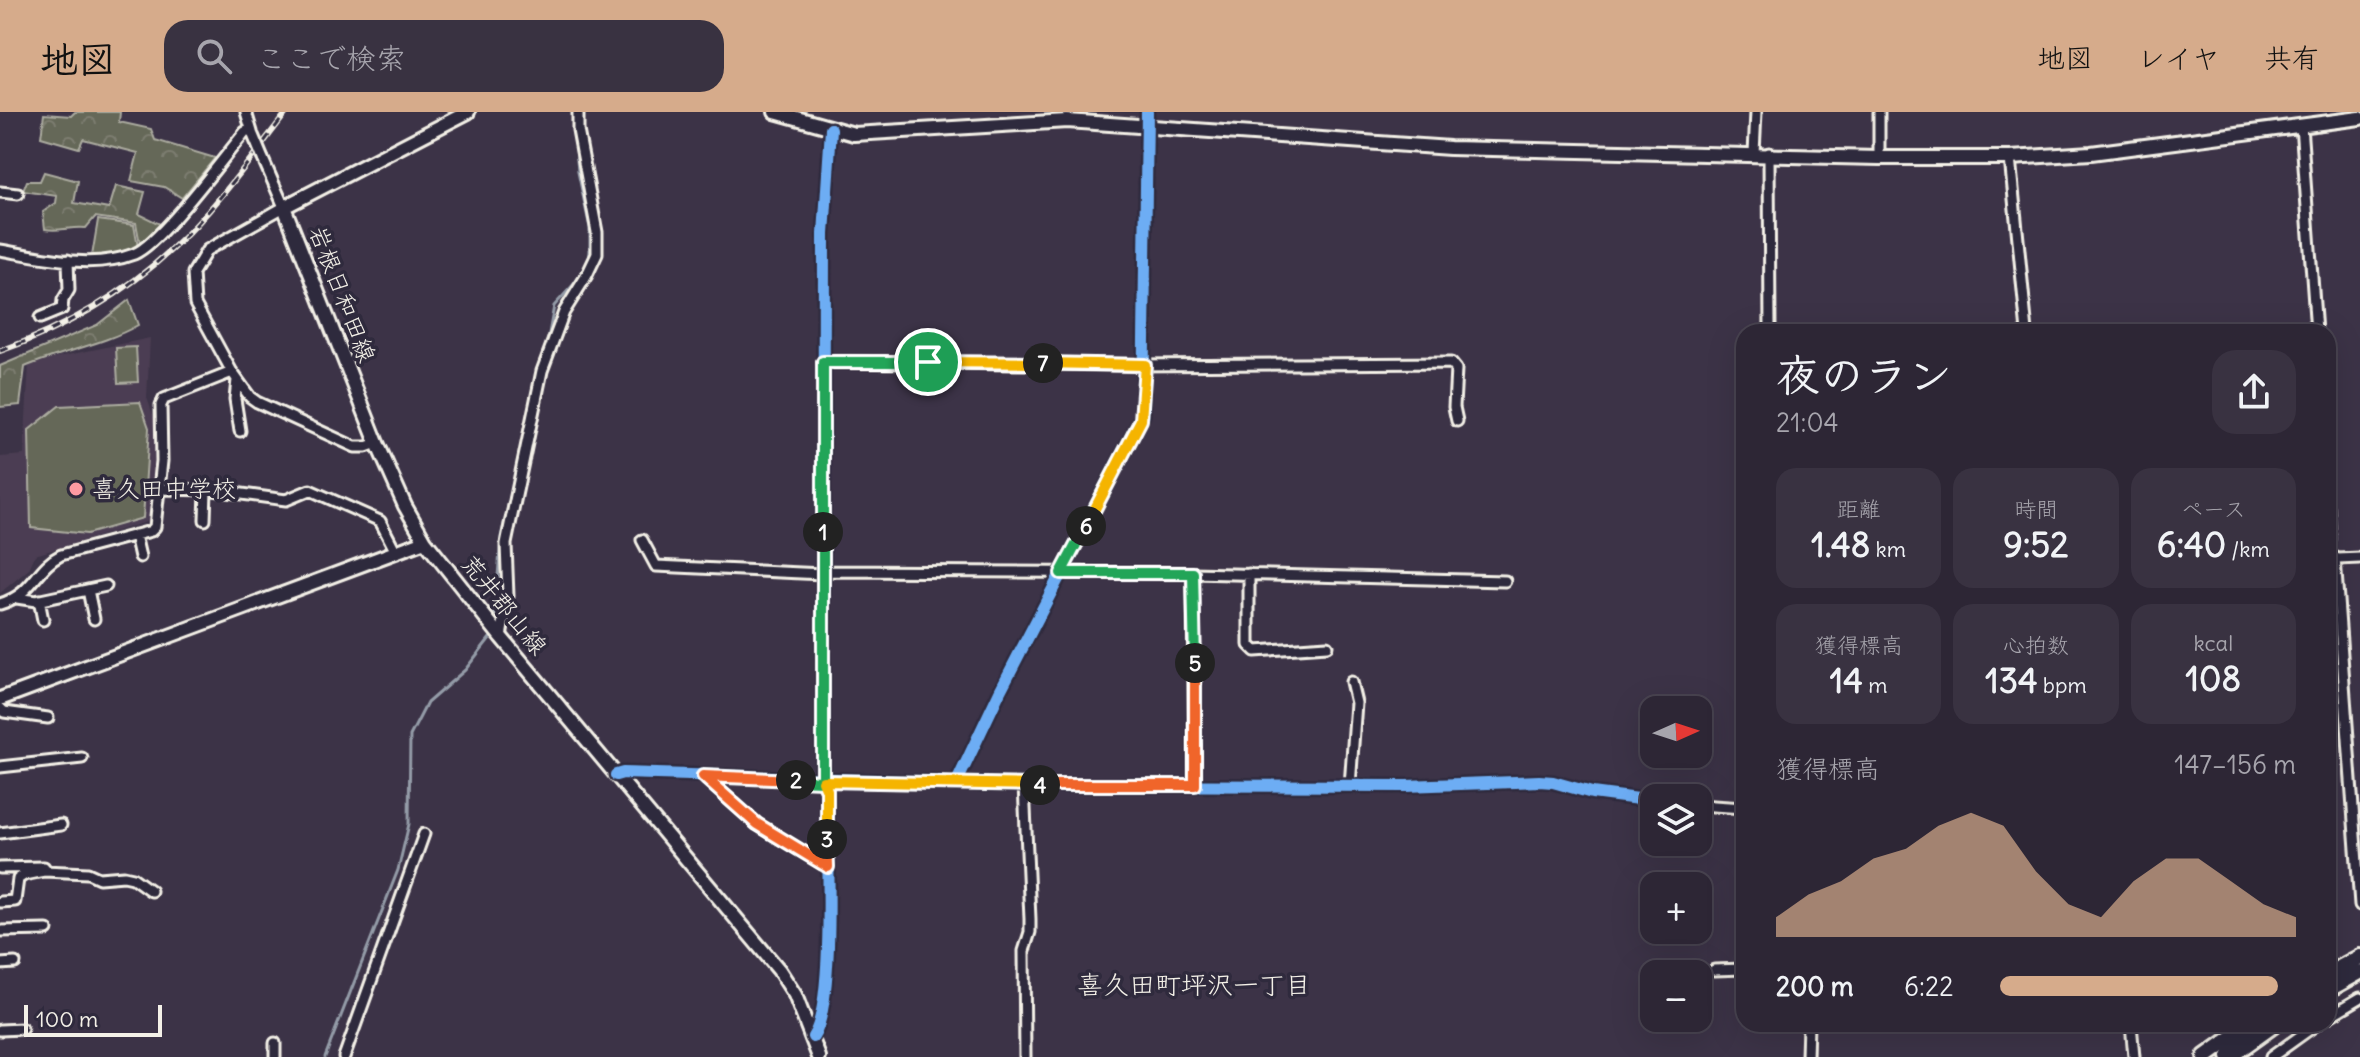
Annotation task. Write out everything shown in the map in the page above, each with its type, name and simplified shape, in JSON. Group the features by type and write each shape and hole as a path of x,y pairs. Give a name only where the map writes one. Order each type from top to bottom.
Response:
{"highway":[{"path":"2336,970 2360,957"},
{"path":"2336,986 2360,972"},
{"path":"2205,1057 2240,1032"},
{"path":"2229,1057 2264,1032"}],"main road":[{"name":"岩根日和田線","path":"425,541 405,506 377,443 284,207 468,112"},
{"path":"775,112 854,134 1067,121 1088,117 1148,127 1450,148 1769,153 1879,158 2010,158 2091,153 2356,116"},
{"name":"荒井郡山線","path":"425,541 501,637 779,970 795,995 819,1057"},
{"path":"0,699 425,541"}],"street":[{"path":"246,112 284,207 213,245 200,258 193,273 198,311 235,376 257,402 347,444 366,447 377,443"},
{"path":"501,637 508,596 506,544 542,371 564,312 597,254 597,232 578,130 578,112"},
{"path":"956,784 967,756 1141,420 1145,365 1147,112"},
{"path":"1754,153 1756,112"},
{"path":"1879,112 1879,158"},
{"path":"2301,125 2315,324"},
{"path":"813,1037 821,1020 825,995 828,867 827,790 823,781 823,362 824,234 831,129"},
{"path":"0,250 68,260 103,260 136,253 160,233 245,132 252,132"},
{"path":"1769,153 1770,324"},
{"path":"2010,158 2026,324"},
{"path":"0,192 18,194"},
{"path":"40,318 62,309 69,290 68,260"},
{"path":"823,362 1145,365 1451,363 1456,369 1454,407 1457,421"},
{"path":"235,376 240,431"},
{"path":"0,604 26,591 51,560 118,538 148,533 155,527 160,489 161,405 164,399 235,376"},
{"path":"160,489 206,490 286,500 310,490 380,521 396,552"},
{"path":"205,520 206,490"},
{"path":"135,535 140,557"},
{"path":"642,540 656,566 823,573 1193,573 1505,581"},
{"path":"2336,556 2360,558"},
{"path":"1193,573 1195,785"},
{"path":"1249,574 1249,645 1255,651 1327,646"},
{"path":"17,598 39,600 106,586"},
{"path":"88,590 94,619"},
{"path":"39,600 43,620"},
{"path":"2336,606 2360,905"},
{"path":"1350,786 1356,703 1351,682"},
{"path":"0,708 4,712 48,718"},
{"path":"0,767 82,758"},
{"path":"616,775 1024,785 1406,786 1539,781 1592,793 1640,799"},
{"path":"703,776 757,824 828,867"},
{"path":"1024,785 1030,919 1024,951 1025,1057"},
{"path":"1712,806 1736,807"},
{"path":"0,833 61,825"},
{"path":"344,1057 424,834"},
{"path":"0,868 47,866"},
{"path":"0,902 15,901 18,879 44,871 83,873 99,878 133,878 151,891"},
{"path":"0,931 47,930"},
{"path":"0,964 15,963"},
{"path":"1714,970 1736,969"},
{"path":"2336,1012 2360,998"},
{"path":"0,1030 22,1029"},
{"path":"1807,1057 1808,1032"},
{"path":"2132,1032 2134,1057"},
{"path":"2271,1057 2306,1032"},
{"path":"275,1043 275,1057"}],"shaded area":[{"name":"喜久田中学校","path":"150,338 147,398 157,426 150,521 35,555 29,569 0,593 0,457 24,455 29,363"}],"green space":[{"path":"75,112 120,112 119,122 151,129 155,140 215,158 182,198 164,187 131,181 138,153 83,139 79,148 41,137 44,114 71,116"},
{"path":"44,172 78,181 74,203 109,209 116,186 145,192 139,214 160,224 140,244 136,223 95,217 86,228 45,229 43,212 56,203 57,196 23,191 27,181 40,181"},
{"path":"98,220 134,225 138,247 102,257 92,256"},
{"path":"129,300 138,325 111,338 25,367 20,405 0,407 0,366 97,325"},
{"path":"136,347 138,382 118,383 116,348"},
{"path":"140,402 149,428 143,518 87,534 31,528 29,430 59,406"}],"waterway":[{"path":"546,350 554,306 589,261 590,228 578,172 573,112"},
{"path":"495,616 501,537 527,423"},
{"path":"325,1057 398,870 409,824 410,736 427,703 465,670 490,638"}],"railway":[{"path":"0,351 70,321 154,265 204,216 287,112"}],"cycle path":[{"path":"956,784 1000,691 1143,415 1147,112"},
{"path":"813,1037 825,991 829,920 827,790 823,781 824,234 831,129"},
{"path":"616,775 1024,785 1406,786 1539,781 1592,793 1640,799"}],"place":[{"name":"喜久田中学校","path":"76,489"}],"district":[{"name":"喜久田町坪沢一丁目","path":"1194,985"}],"route":[{"path":"928,362 823,362 823,781 703,776 757,824 828,867 827,790 823,781 1195,785 1193,573 1061,573 1141,420 1145,365 928,362"}]}
